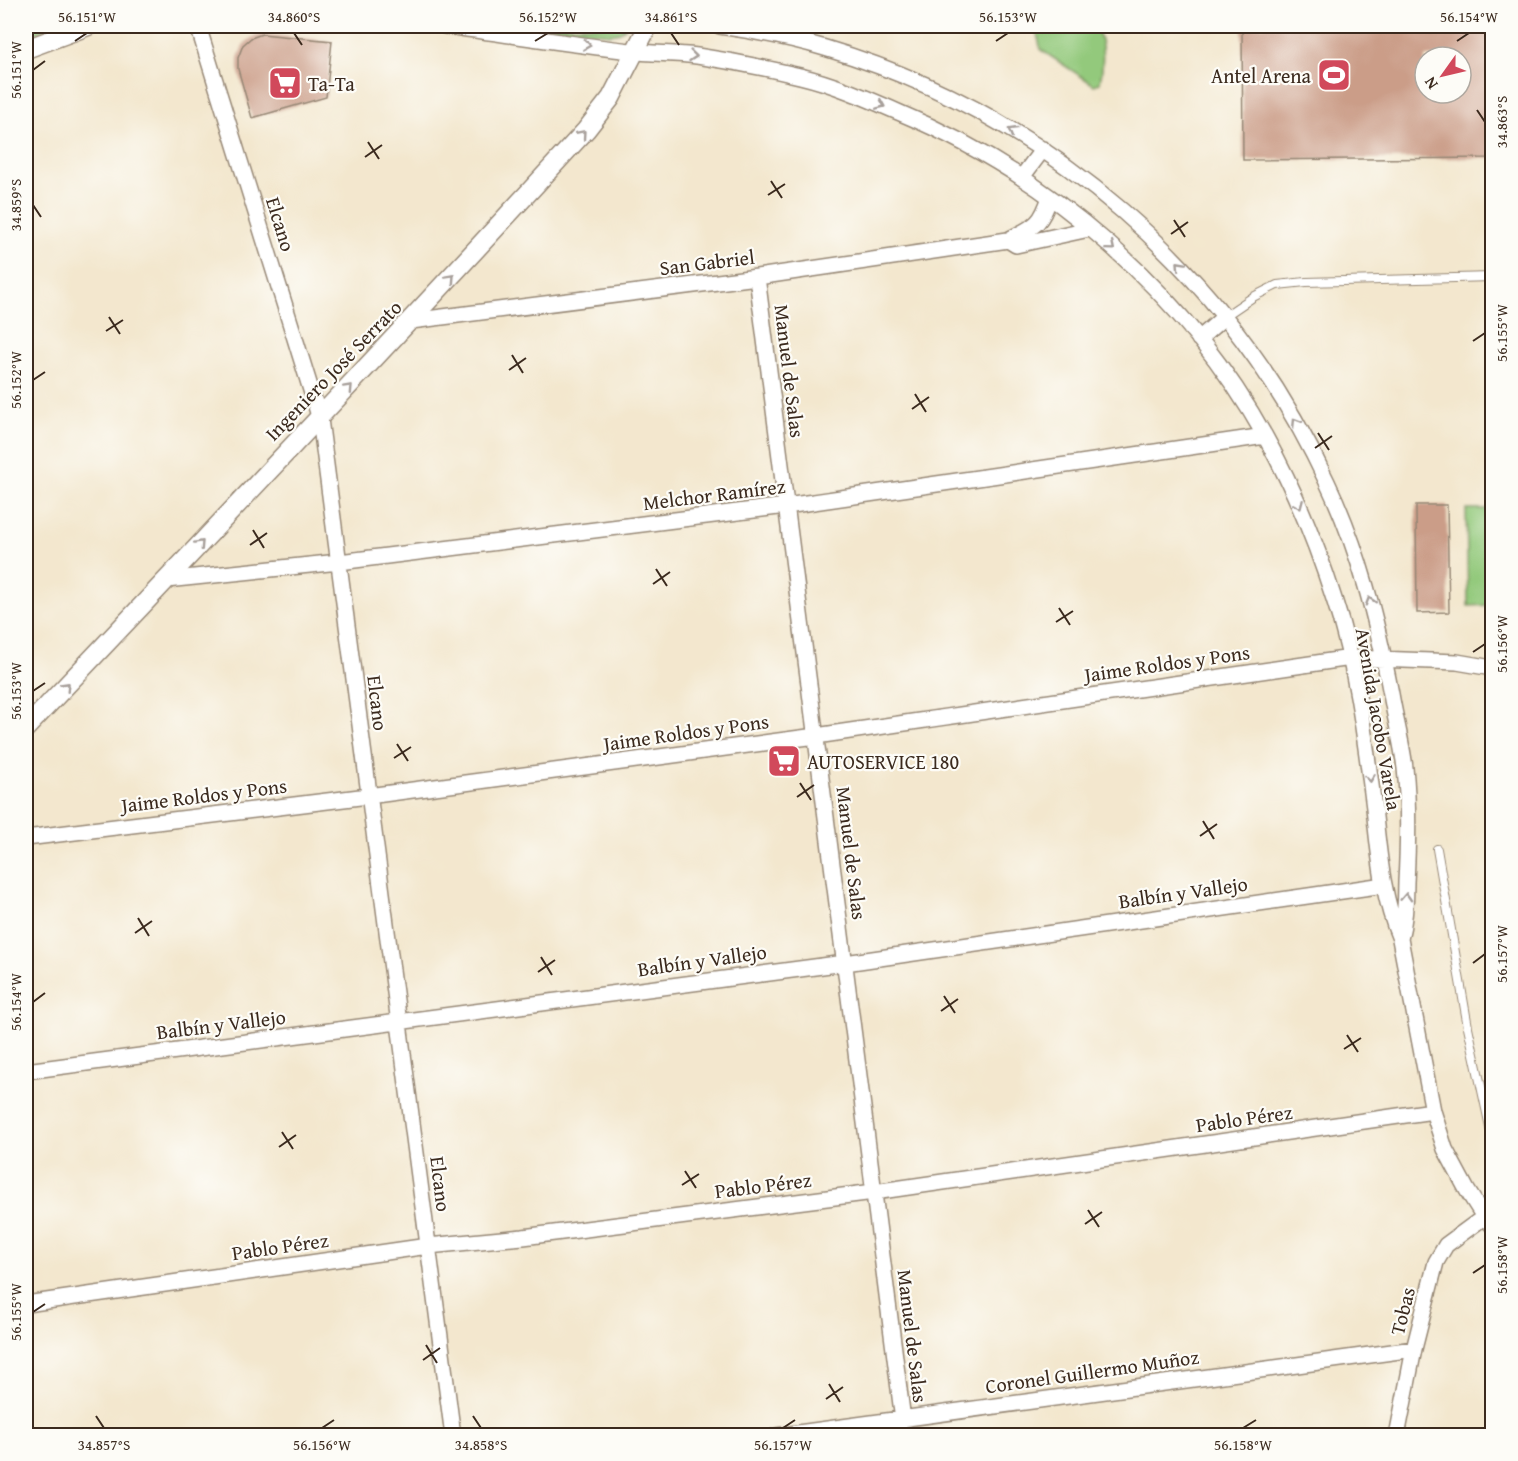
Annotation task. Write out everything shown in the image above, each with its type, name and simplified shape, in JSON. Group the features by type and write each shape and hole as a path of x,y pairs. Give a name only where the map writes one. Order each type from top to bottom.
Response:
{"street":[{"name":"Elcano","path":"198,26 320,419 453,1436"},
{"name":"Avenida Jacobo Varela","path":"446,26 634,52 697,56 801,76 924,123 984,154 1050,197 1117,252 1146,280 1199,339 1229,379 1265,435 1296,496 1336,604 1351,658 1366,746 1384,885 1400,939 1433,1111 1445,1149 1488,1221"},
{"name":"Ingeniero José Serrato","path":"26,728 270,468 320,419 586,130 611,98 648,26"},
{"name":"Avenida Jacobo Varela","path":"720,26 767,33 825,48 877,66 954,99 1043,149 1123,210 1167,251 1246,343 1304,434 1328,483 1352,542 1373,609 1405,768 1408,855 1405,923 1400,939"},
{"path":"26,49 81,27"},
{"path":"1022,177 1043,149"},
{"name":"San Gabriel","path":"411,321 757,277 1008,240 1033,227 1043,216 1050,197"},
{"name":"San Gabriel","path":"1008,240 1016,244 1089,229"},
{"name":"Manuel de Salas","path":"757,277 905,1436"},
{"path":"1199,339 1225,316"},
{"name":"Melchor Ramírez","path":"166,580 339,562 786,506 1265,435"},
{"name":"Jaime Roldos y Pons","path":"26,838 368,796 816,736 1351,658 1457,662 1492,668"},
{"name":"Balbín y Vallejo","path":"26,1071 845,963 1384,885"},
{"name":"Pablo Pérez","path":"26,1304 428,1246 523,1237 874,1192 1433,1111"},
{"name":"Tobas","path":"1397,1436 1414,1349 1436,1262 1446,1245 1488,1221"},
{"name":"Coronel Guillermo Muñoz","path":"776,1436 1414,1349"}],"lane":[{"path":"1225,316 1252,297 1277,285 1306,282 1492,277"},
{"path":"1437,849 1468,1027 1492,1136"}],"green space":[{"path":"26,26 48,26 26,38"},
{"path":"534,26 627,26 620,32 611,34"},
{"path":"1035,26 1066,26 1097,30 1102,48 1100,83 1094,85 1041,50"},
{"path":"1466,509 1492,509 1492,605 1468,606"}],"building":[{"name":"Antel Arena","path":"1242,26 1492,26 1492,158 1243,160"},
{"name":"Ta-Ta","path":"262,34 332,41 326,97 252,118 238,69 238,58 243,45 251,38"},
{"path":"1416,505 1447,505 1449,612 1417,613"}],"place":[{"name":"Antel Arena","path":"1334,75"},
{"name":"Ta-Ta","path":"285,83"},
{"name":"AUTOSERVICE 180","path":"784,761"}]}
